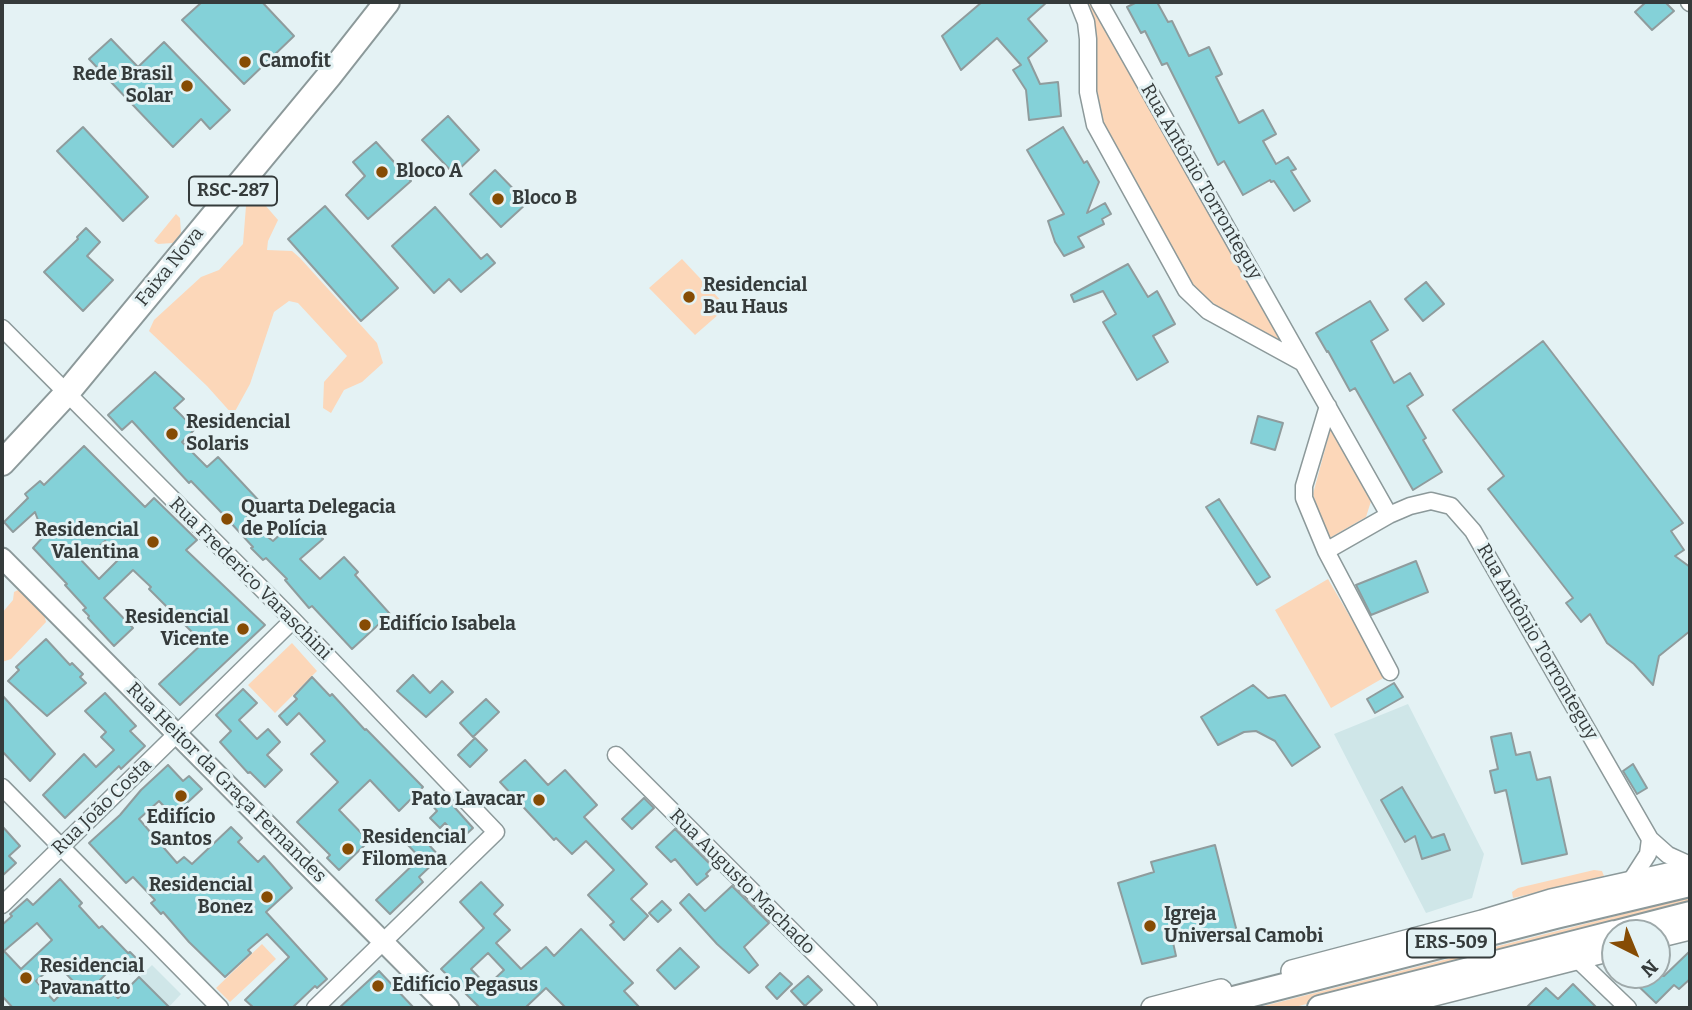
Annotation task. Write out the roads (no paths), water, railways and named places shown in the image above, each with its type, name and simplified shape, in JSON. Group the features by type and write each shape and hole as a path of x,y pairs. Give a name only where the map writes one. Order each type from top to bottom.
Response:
{"highway":[{"name":"Faixa Nova","path":"2,463 66,394 387,2"},
{"name":"ERS-509","path":"1198,1008 1690,884"},
{"name":"ERS-509","path":"1671,919 1690,914"},
{"name":"ERS-509","path":"1320,1008 1601,937"},
{"name":"ERS-509","path":"1316,978 1413,939"}],"main road":[{"name":"ERS-509","path":"1152,1008 1551,900 1690,867"},
{"path":"1671,934 1690,929"},
{"name":"ERS-509","path":"1383,1008 1408,1005 1601,953"}],"street":[{"path":"1078,2 1086,22 1088,92 1095,125 1186,290 1208,311 1303,363"},
{"name":"Rua Antônio Torronteguy","path":"1099,2 1389,514"},
{"name":"Rua Frederico Varaschini","path":"2,328 293,620 496,832 383,941"},
{"path":"1328,406 1304,486 1304,498 1326,551 1390,672"},
{"name":"Rua Antônio Torronteguy","path":"1326,551 1389,514 1421,502 1431,501 1451,506 1462,517 1650,839"},
{"name":"Rua Heitor da Graça Fernandes","path":"2,558 449,1008"},
{"name":"Rua João Costa","path":"2,905 293,620"},
{"name":"Rua Augusto Machado","path":"616,755 869,1008"},
{"path":"2,787 220,1008"},
{"path":"1650,839 1668,855 1690,867"},
{"path":"1630,882 1648,854 1650,839"},
{"path":"315,1008 383,941"},
{"path":"1577,959 1628,1008"}],"place":[{"name":"Camofit","path":"245,62"},
{"name":"Rede Brasil Solar","path":"187,86"},
{"name":"Bloco A","path":"382,172"},
{"name":"Bloco B","path":"498,199"},
{"name":"Residencial Bau Haus","path":"689,297"},
{"name":"Residencial Solaris","path":"172,434"},
{"name":"Quarta Delegacia de Polícia","path":"227,519"},
{"name":"Residencial Valentina","path":"153,542"},
{"name":"Edifício Isabela","path":"365,625"},
{"name":"Residencial Vicente","path":"243,629"},
{"name":"Edifício Santos","path":"181,796"},
{"name":"Pato Lavacar","path":"539,800"},
{"name":"Residencial Filomena","path":"348,849"},
{"name":"Residencial Bonez","path":"267,897"},
{"name":"Igreja Universal Camobi","path":"1150,926"},
{"name":"Residencial Pavanatto","path":"26,978"},
{"name":"Edifício Pegasus","path":"378,986"}]}
